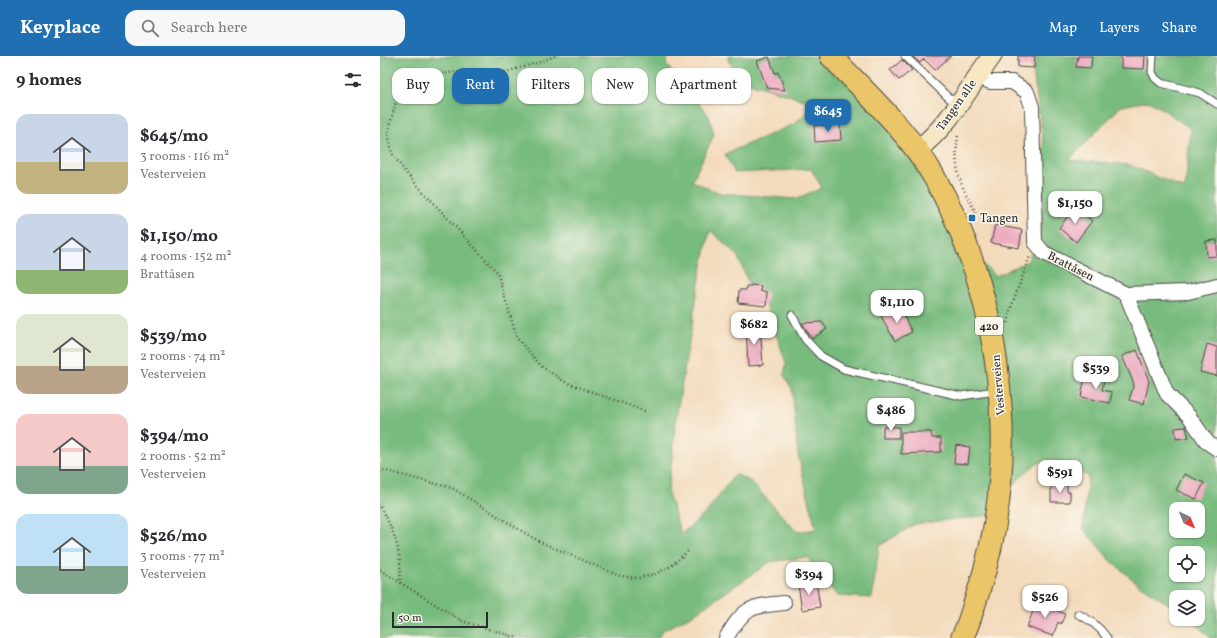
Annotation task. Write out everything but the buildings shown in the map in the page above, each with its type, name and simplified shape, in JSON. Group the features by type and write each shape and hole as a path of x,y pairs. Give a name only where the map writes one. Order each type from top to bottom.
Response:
{"main road":[{"name":"Vesterveien","path":"831,56 877,104 916,151 932,174 945,198 974,267 995,353 1000,390 1000,473 996,524 985,572 962,638"},
{"name":"Tangen alle","path":"916,151 934,137 950,119 977,76 992,56"}],"street":[{"name":"Brattåsen","path":"977,76 990,82 1012,82 1027,92 1031,102 1035,242 1044,253 1126,294 1188,292 1217,285"},
{"path":"1126,294 1167,394 1189,416 1207,442 1217,449"},
{"path":"726,638 745,611 758,605 784,603"}],"lane":[{"path":"905,56 949,98 959,105"},
{"path":"1153,56 1152,72 1155,78 1161,83 1200,93 1217,104"},
{"path":"792,315 805,340 820,356 844,369 961,396 1000,390"},
{"path":"1078,614 1094,623 1107,638"}],"path":[{"path":"555,56 537,63 488,76 455,72 417,78 396,101 388,132 392,153 406,173 497,272 518,338 541,366 565,382 647,412"},
{"path":"958,136 956,155 957,171 963,189 976,213"},
{"path":"1006,330 1010,310 1035,242"},
{"path":"380,472 383,470 398,473 452,488 538,542 620,576 637,578 655,574 671,566 688,551"},
{"path":"380,507 393,529 401,566 400,581"},
{"path":"380,570 400,581 462,621 518,638"}],"green space":[{"path":"380,56 669,56 666,64 669,68 656,68 656,104 699,104 709,116 714,135 692,181 720,193 795,199 822,188 811,169 735,173 725,154 794,124 817,104 751,84 751,68 734,68 729,62 728,56 825,56 891,126 972,254 996,276 1028,261 1042,224 1044,146 1033,71 1033,56 1217,56 1217,638 1210,638 1198,626 1205,626 1205,590 1169,590 1169,604 1139,585 1109,559 1083,528 1088,476 1064,464 1051,460 1043,461 1025,473 1009,490 990,515 915,524 879,546 872,598 837,596 807,557 770,562 691,616 663,630 658,638 380,638","holes":["1148,101 1158,106 1191,129 1185,189 1130,165 1069,160 1121,106","710,230 737,255 749,284 766,304 786,363 784,375 792,389 798,455 816,529 797,532 750,481 735,474 706,513 681,534 668,493 676,418 701,271"]}],"place":[{"name":"Tangen","path":"972,218"}]}
